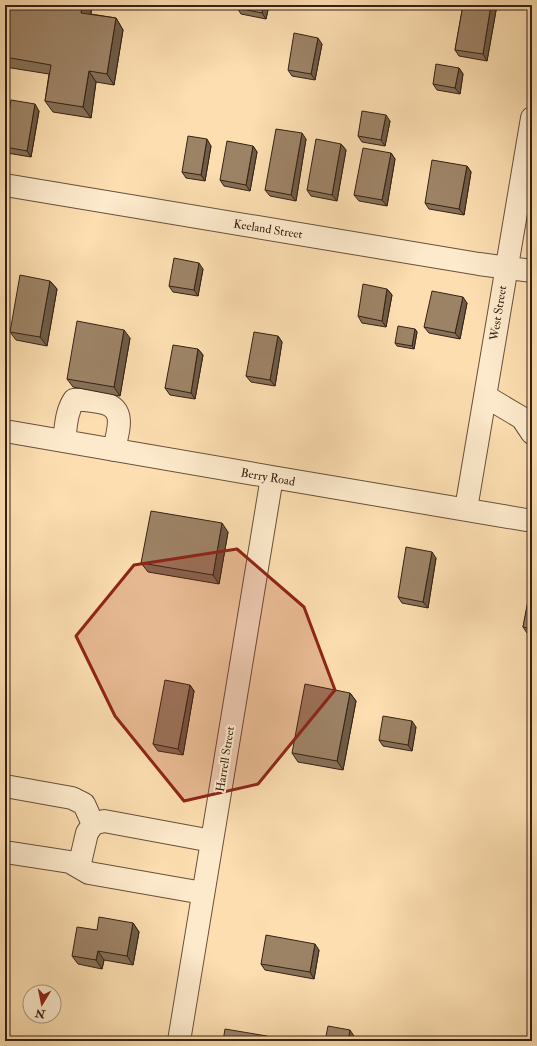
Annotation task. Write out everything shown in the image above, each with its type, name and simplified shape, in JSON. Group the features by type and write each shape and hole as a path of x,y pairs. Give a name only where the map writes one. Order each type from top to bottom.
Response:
{"street":[{"name":"West Street","path":"466,509 532,118"},
{"name":"Keeland Street","path":"5,185 479,264 506,266 532,271"},
{"path":"485,396 522,418 532,433"},
{"path":"64,441 70,406 74,400 82,399 108,403 118,412 119,422 114,450"},
{"name":"Berry Road","path":"5,430 272,478 532,521"},
{"name":"Harrell Street","path":"179,1041 272,478"},
{"path":"5,786 72,798 84,804 93,824"},
{"path":"79,867 87,833 93,824 104,821 212,840"},
{"path":"5,852 70,862 89,873 203,893"}],"highlighted area":[{"path":"237,549 304,607 335,690 258,784 184,801 115,716 76,636 134,565"}],"building":[{"path":"6,5 82,5 81,13 116,18 107,74 89,71 83,107 45,101 51,65 5,57"},
{"path":"238,5 263,5 262,13 237,8"},
{"path":"463,5 491,5 483,54 455,50"},
{"path":"294,33 318,38 311,74 288,70"},
{"path":"436,64 459,68 455,88 433,84"},
{"path":"11,100 35,104 27,151 5,147 5,135"},
{"path":"362,111 386,115 381,140 358,136"},
{"path":"276,129 302,133 291,195 265,190"},
{"path":"188,136 207,139 201,175 182,172"},
{"path":"316,139 341,144 332,195 307,190"},
{"path":"227,141 253,146 246,185 220,180"},
{"path":"363,148 391,153 382,200 354,195"},
{"path":"432,160 467,166 459,209 425,203"},
{"path":"174,258 199,263 194,290 169,286"},
{"path":"20,275 50,281 40,337 10,332"},
{"path":"363,284 387,289 382,321 358,316"},
{"path":"432,291 463,297 455,333 424,327"},
{"path":"77,321 124,330 114,387 67,379"},
{"path":"398,326 415,329 412,346 395,343"},
{"path":"254,332 278,336 270,380 246,376"},
{"path":"173,345 198,349 191,393 165,388"},
{"path":"151,511 222,523 213,575 141,563"},
{"path":"406,547 432,552 423,602 398,597"},
{"path":"532,584 532,629 523,627"},
{"path":"165,680 190,685 178,749 153,744"},
{"path":"305,684 350,693 337,761 292,753"},
{"path":"383,716 412,721 408,745 379,740"},
{"path":"99,917 133,923 127,956 98,951 96,960 72,956 77,927 97,930"},
{"path":"266,935 315,944 310,972 261,964"},
{"path":"328,1026 350,1030 348,1041 325,1041"},
{"path":"225,1029 267,1036 266,1041 223,1041"},
{"path":"279,1037 304,1041 278,1041"},
{"path":"360,1038 377,1041 359,1041"}]}
